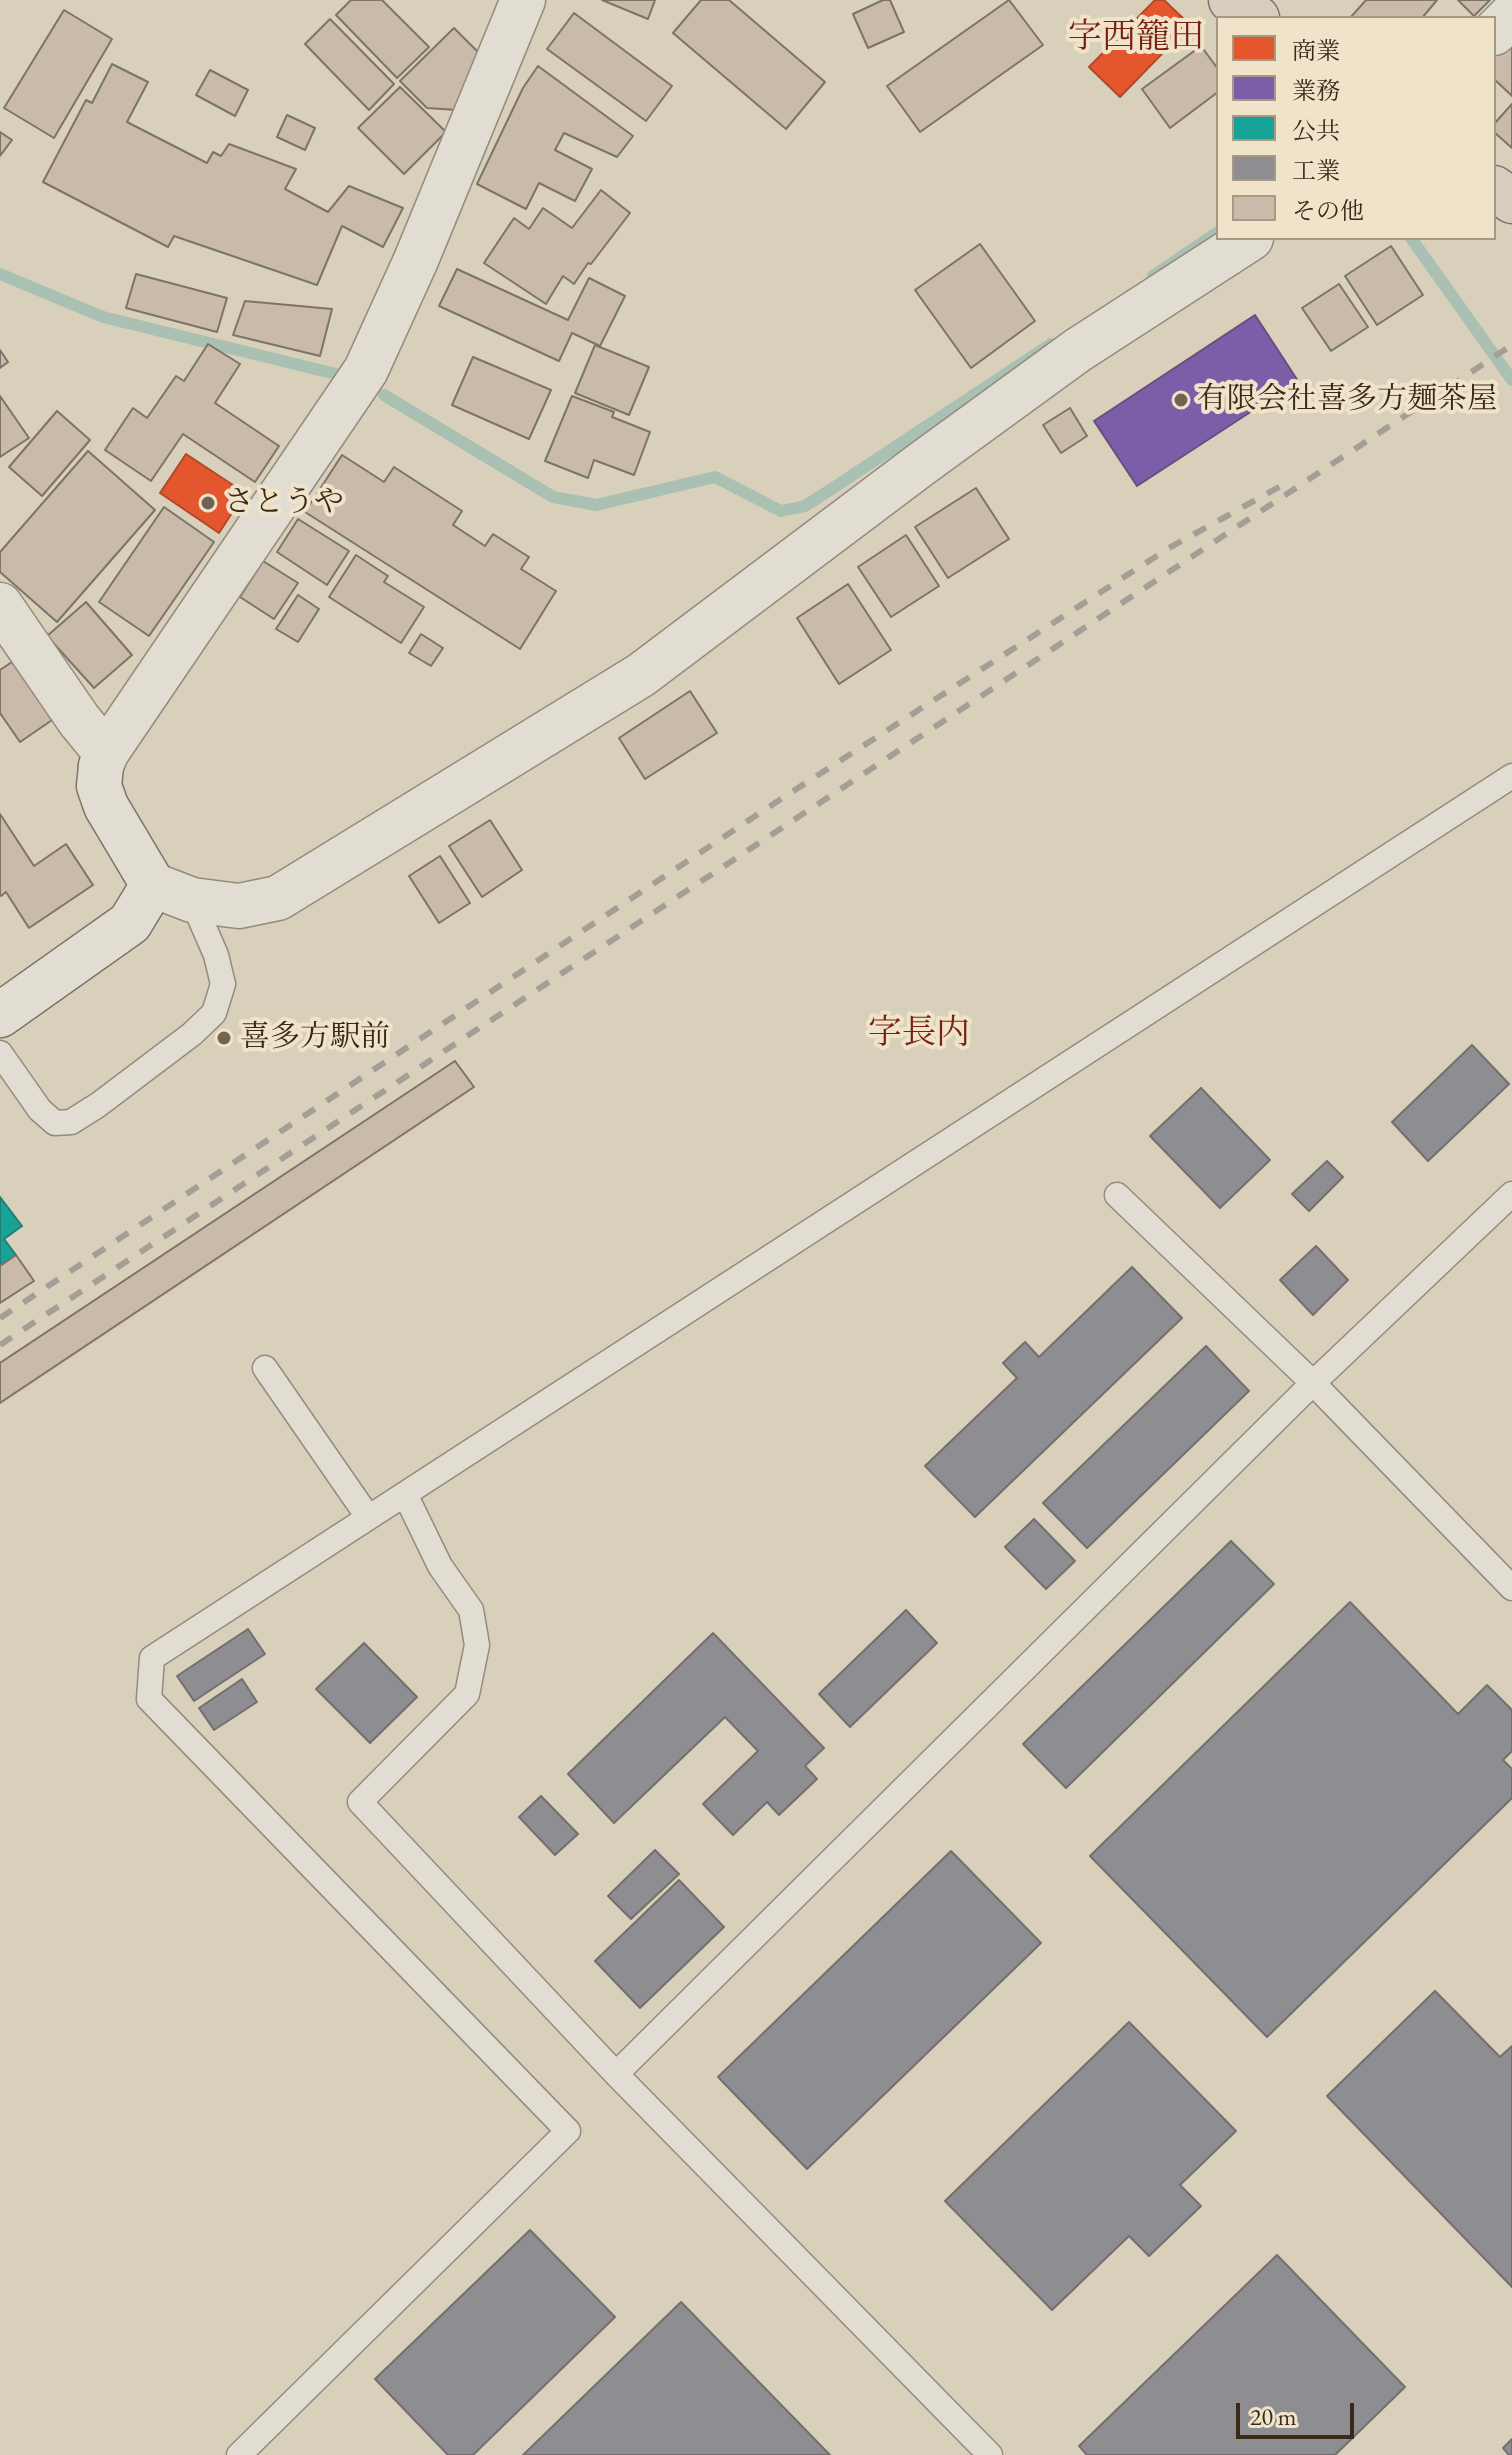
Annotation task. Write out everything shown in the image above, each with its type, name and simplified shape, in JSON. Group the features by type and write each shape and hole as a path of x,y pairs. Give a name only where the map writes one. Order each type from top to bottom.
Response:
{"main road":[{"path":"1231,0 1254,16"}],"street":[{"path":"523,0 416,260 366,370 104,760 99,786 106,806 172,893 239,906 278,898 627,683 1078,350 1248,240"},
{"path":"1496,31 1512,15"},
{"path":"0,605 104,760"},
{"path":"0,1015 172,893"}],"lane":[{"path":"239,2455 568,2131 149,1699 152,1658 1512,776"},
{"path":"0,1053 40,1110 55,1123 71,1122 182,1042 214,1013 223,984 216,955 172,893"},
{"path":"616,2074 1313,1383 1512,1194"},
{"path":"1117,1195 1313,1383 1512,1588"},
{"path":"265,1368 368,1517"},
{"path":"405,1494 440,1566 471,1610 477,1645 467,1694 360,1802 616,2074 990,2455"}],"building: 商業":[{"path":"1155,0 1164,0 1190,25 1120,97 1089,67"},
{"path":"186,454 245,493 219,533 160,493"}],"building: 業務":[{"path":"1255,315 1298,381 1137,486 1094,421"}],"building: 公共":[{"path":"0,1197 22,1226 4,1239 16,1255 0,1266"}],"building: 工業":[{"path":"1472,1045 1509,1084 1428,1161 1392,1122"},
{"path":"1201,1088 1270,1160 1220,1208 1150,1136"},
{"path":"1327,1161 1343,1177 1309,1211 1292,1194"},
{"path":"1316,1246 1348,1280 1313,1315 1280,1280"},
{"path":"1132,1267 1182,1318 975,1517 925,1466 1017,1378 1003,1363 1025,1342 1039,1357"},
{"path":"1206,1346 1249,1391 1087,1548 1043,1503"},
{"path":"1034,1519 1075,1561 1046,1589 1005,1547"},
{"path":"1231,1541 1274,1584 1066,1788 1023,1744"},
{"path":"1350,1602 1458,1714 1487,1685 1512,1710 1512,1751 1503,1760 1512,1769 1512,1798 1267,2037 1090,1856"},
{"path":"906,1610 937,1643 850,1727 819,1694"},
{"path":"248,1629 265,1654 194,1701 177,1676"},
{"path":"713,1633 824,1748 805,1766 817,1779 779,1815 767,1802 733,1835 703,1804 758,1751 725,1717 614,1823 568,1774"},
{"path":"364,1643 417,1697 370,1743 316,1689"},
{"path":"242,1679 257,1702 214,1730 199,1708"},
{"path":"541,1796 578,1834 555,1855 519,1817"},
{"path":"655,1850 679,1874 631,1919 608,1896"},
{"path":"951,1851 1041,1943 807,2169 718,2077"},
{"path":"679,1880 724,1927 640,2008 595,1961"},
{"path":"1435,1991 1500,2057 1512,2046 1512,2287 1327,2096"},
{"path":"1129,2022 1236,2131 1180,2185 1201,2206 1149,2256 1129,2236 1052,2310 945,2201"},
{"path":"530,2230 615,2317 473,2455 448,2455 375,2379"},
{"path":"1277,2255 1405,2387 1335,2455 1087,2455 1079,2446"},
{"path":"681,2302 830,2455 523,2455"},
{"path":"1512,2439 1512,2455 1509,2455 1503,2448"}],"building: その他":[{"path":"351,0 382,0 429,47 397,78 336,15"},
{"path":"602,0 655,0 648,19"},
{"path":"701,0 729,0 825,82 786,129 673,33"},
{"path":"883,0 890,0 904,32 868,48 853,14"},
{"path":"1009,0 1043,45 920,132 887,86"},
{"path":"1366,0 1437,0 1424,16 1352,16"},
{"path":"1458,0 1490,0 1474,16"},
{"path":"64,10 112,39 54,138 4,108"},
{"path":"574,13 672,86 646,121 547,49"},
{"path":"330,19 394,84 369,110 305,44"},
{"path":"454,28 481,55 457,110 427,108 400,81"},
{"path":"1512,30 1512,96 1496,81 1496,47"},
{"path":"1201,46 1216,66 1216,94 1170,128 1142,89"},
{"path":"112,64 148,82 127,122 207,163 213,152 221,156 229,144 296,169 285,189 328,212 349,186 403,208 383,247 342,226 317,285 174,236 168,247 43,182 86,100 92,103"},
{"path":"538,66 633,136 617,157 564,133 555,150 592,169 575,201 539,183 526,209 477,184 523,88"},
{"path":"210,70 248,90 235,116 196,95"},
{"path":"400,87 446,132 404,174 358,128"},
{"path":"1512,104 1512,148 1496,134 1496,122"},
{"path":"287,115 315,128 305,150 277,137"},
{"path":"0,132 12,140 0,156"},
{"path":"601,190 630,213 574,284 563,276 546,304 484,263 514,218 529,229 543,208 572,228"},
{"path":"980,244 1035,321 971,368 915,290"},
{"path":"1391,246 1423,295 1377,325 1345,276"},
{"path":"457,269 568,320 589,278 625,296 600,346 572,333 559,361 439,306"},
{"path":"136,274 227,298 217,332 126,308"},
{"path":"1339,284 1368,327 1331,351 1302,308"},
{"path":"245,301 332,309 320,356 233,335"},
{"path":"208,344 240,364 215,403 279,446 255,482 183,434 151,481 105,450 133,408 147,418 176,376 184,381"},
{"path":"595,345 649,367 629,415 575,393"},
{"path":"0,350 8,362 0,368"},
{"path":"473,357 551,390 529,439 452,405"},
{"path":"0,396 29,438 0,457"},
{"path":"572,396 614,412 612,417 650,432 634,475 594,460 588,478 545,461"},
{"path":"1070,408 1087,436 1061,453 1043,425"},
{"path":"57,411 90,440 42,496 9,467"},
{"path":"88,451 155,510 57,622 0,572 0,552"},
{"path":"342,455 384,482 394,467 462,511 453,525 485,546 493,534 529,557 521,569 556,591 520,649 305,512"},
{"path":"976,488 1009,539 948,578 915,527"},
{"path":"164,507 214,542 149,636 99,602"},
{"path":"298,519 349,551 327,585 277,552"},
{"path":"906,535 939,586 891,617 858,567"},
{"path":"356,555 388,576 384,582 424,607 401,643 329,597"},
{"path":"263,561 298,583 274,619 240,597"},
{"path":"848,584 891,650 839,684 797,618"},
{"path":"298,595 319,609 298,642 276,629"},
{"path":"86,602 132,655 94,688 47,636"},
{"path":"421,634 443,648 431,666 409,653"},
{"path":"18,658 58,716 20,742 0,713 0,670"},
{"path":"690,691 717,733 645,779 619,738"},
{"path":"0,814 34,866 66,844 93,885 29,928 6,892 0,894"},
{"path":"490,820 522,870 482,897 449,846"},
{"path":"440,856 470,903 439,923 409,876"},
{"path":"455,1061 474,1087 0,1403 0,1363"},
{"path":"16,1255 34,1281 0,1303 0,1266"}],"waterway":[{"path":"1153,276 1216,233"},
{"path":"1412,240 1512,380"},
{"path":"0,274 103,317 336,374"},
{"path":"384,395 553,497 596,505 715,477 781,511 805,506 1051,344"}],"railway":[{"path":"0,1345 1512,345"},
{"path":"0,1318 781,799 1169,548 1281,486"}],"place":[{"name":"有限会社喜多方麺茶屋","path":"1181,400"},
{"name":"さとうや","path":"208,503"},
{"name":"喜多方駅前","path":"224,1038"}],"district":[{"name":"字西籠田","path":"1136,38"},
{"name":"字長内","path":"919,1034"}]}
